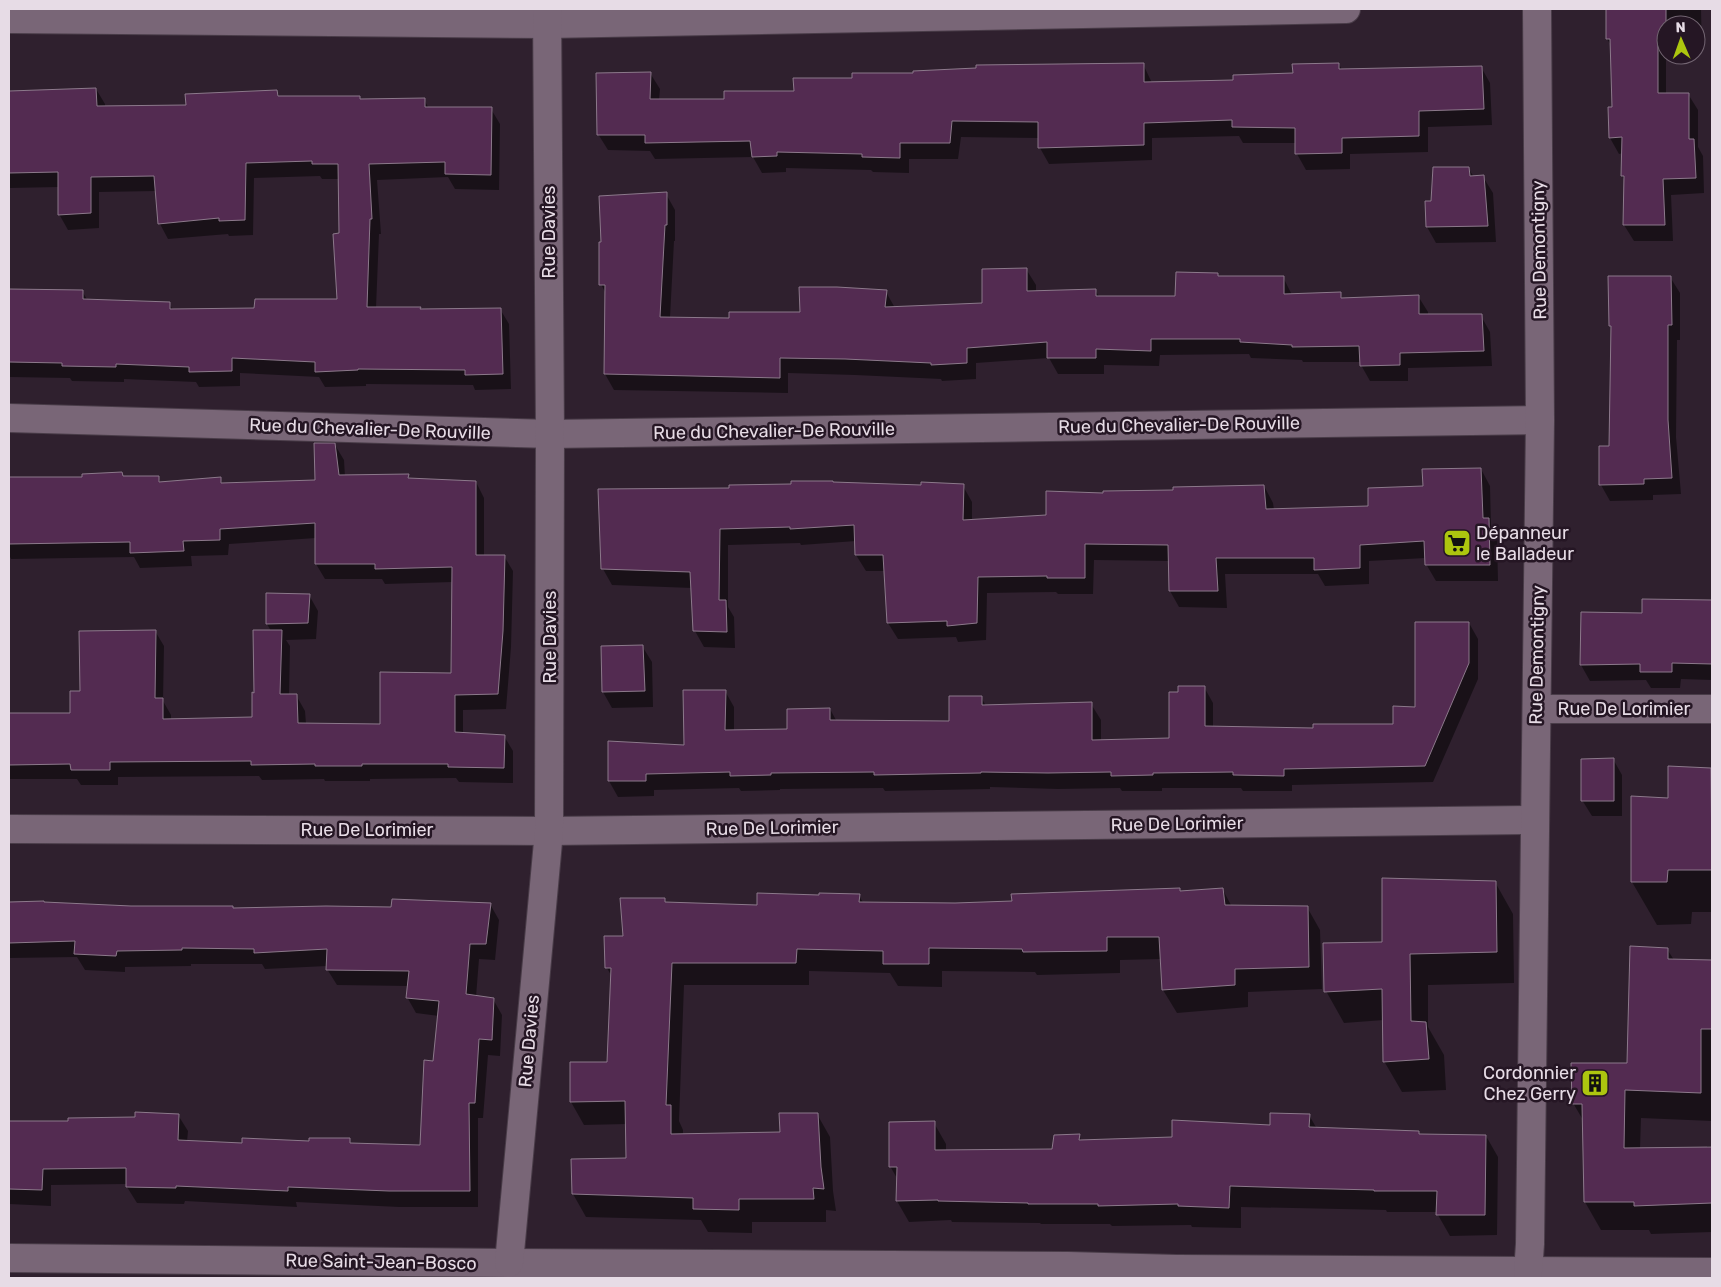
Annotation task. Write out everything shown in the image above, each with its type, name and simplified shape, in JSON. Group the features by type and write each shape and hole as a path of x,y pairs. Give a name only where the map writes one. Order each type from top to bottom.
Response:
{"street":[{"path":"9,19 75,14 547,16 1346,9"},
{"name":"Rue Demontigny","path":"1528,1272 1530,1244 1540,420 1536,9"},
{"name":"Rue Davies","path":"509,1264 549,831 550,434 547,16"},
{"name":"Rue du Chevalier-De Rouville","path":"9,418 550,434 1540,420"},
{"name":"Rue De Lorimier","path":"1537,709 1712,709"},
{"name":"Rue De Lorimier","path":"9,829 549,831 1535,820"},
{"name":"Rue Saint-Jean-Bosco","path":"9,1258 509,1264 1068,1266 1528,1272 1712,1272"}],"building":[{"path":"1606,9 1666,9 1666,15 1656,15 1658,93 1689,93 1689,139 1694,139 1696,178 1663,179 1665,225 1623,225 1624,176 1621,176 1622,137 1609,138 1608,107 1612,107 1610,39 1606,39"},
{"path":"1144,63 1144,82 1233,80 1233,75 1293,73 1292,64 1339,63 1339,69 1482,66 1484,109 1419,111 1419,136 1342,138 1342,153 1295,154 1295,128 1232,127 1232,120 1144,123 1144,145 1038,148 1038,122 952,121 950,143 900,143 900,158 862,157 862,154 777,152 777,156 752,157 750,141 645,143 645,135 597,135 596,73 651,72 650,99 724,99 724,91 794,91 793,78 852,78 852,73 913,73 913,71 976,68 976,65"},
{"path":"96,88 97,106 186,105 185,94 277,90 278,96 360,96 360,99 425,98 425,107 492,107 491,175 445,174 445,162 369,164 372,219 370,219 367,307 421,307 420,309 501,308 503,374 465,375 465,370 358,369 315,372 315,362 232,358 232,371 189,372 189,367 116,364 116,367 62,366 62,363 9,362 9,289 83,290 83,299 170,302 170,309 254,308 255,299 337,299 333,234 339,233 338,164 312,164 312,161 246,163 245,220 219,221 219,218 158,224 154,176 91,177 91,213 58,215 58,172 9,173 9,91"},
{"path":"1433,167 1469,167 1470,176 1484,175 1488,226 1426,227 1425,201 1431,201"},
{"path":"667,192 667,225 665,225 660,317 729,318 729,312 800,312 799,287 887,290 885,307 982,303 982,269 1027,268 1027,291 1096,289 1096,296 1175,296 1176,272 1218,273 1218,276 1284,276 1284,294 1341,292 1341,298 1419,295 1419,314 1482,314 1484,351 1400,353 1400,365 1360,366 1359,346 1292,347 1292,345 1240,342 1240,339 1151,339 1151,351 1096,349 1096,358 1047,358 1047,342 967,348 967,363 931,365 931,363 845,359 780,358 780,378 604,374 605,285 599,285 599,242 601,242 599,196"},
{"path":"1608,276 1671,276 1672,325 1668,325 1668,420 1672,478 1644,479 1644,484 1599,485 1599,446 1609,446 1611,326 1609,326"},
{"path":"314,443 335,443 339,475 409,474 408,478 476,481 476,555 505,555 503,631 498,694 455,695 455,732 505,735 504,768 448,767 448,764 362,764 362,766 315,766 315,764 251,765 251,761 110,762 110,770 71,770 70,764 9,765 9,713 70,713 70,691 80,691 79,631 156,630 155,698 163,698 163,719 252,717 252,692 254,693 253,630 282,630 280,694 297,694 298,723 380,724 380,672 451,673 452,567 375,569 375,564 315,564 315,523 220,529 220,540 183,541 184,551 130,553 130,542 9,544 9,477 82,477 82,474 122,472 123,476 159,476 159,482 221,477 221,483 315,480"},
{"path":"1481,468 1483,518 1489,518 1490,565 1425,565 1424,541 1360,545 1360,568 1314,570 1314,558 1216,558 1218,591 1169,591 1168,545 1085,544 1085,578 1047,578 1047,576 978,577 977,623 947,626 947,621 887,623 883,555 855,555 854,525 790,529 790,527 720,529 719,600 726,600 727,632 693,631 690,572 601,569 598,489 729,488 729,485 791,484 791,481 921,485 921,482 964,484 963,520 1046,515 1046,491 1103,493 1103,491 1173,490 1173,487 1264,485 1266,509 1368,506 1368,488 1423,486 1422,469"},
{"path":"266,593 310,594 308,623 266,624"},
{"path":"1642,599 1712,600 1712,664 1672,663 1672,672 1640,672 1640,664 1580,665 1581,612 1642,613"},
{"path":"1415,622 1469,622 1469,663 1425,766 1284,769 1284,776 1233,775 1233,772 1153,773 1153,775 1111,776 1111,772 981,772 874,775 874,772 771,773 771,775 730,776 730,772 646,774 646,781 608,781 608,741 684,745 683,690 726,690 725,730 787,729 787,709 830,708 830,720 949,721 949,696 982,696 982,705 1092,702 1092,740 1169,738 1169,692 1178,692 1178,686 1205,686 1205,726 1313,728 1313,724 1393,724 1393,706 1415,707"},
{"path":"643,645 645,691 602,692 601,646"},
{"path":"1614,758 1614,801 1581,801 1581,759"},
{"path":"1668,766 1711,768 1712,870 1668,870 1667,882 1631,882 1631,796 1668,798"},
{"path":"1382,878 1496,881 1497,952 1410,954 1411,1021 1426,1022 1429,1059 1383,1062 1382,989 1324,992 1323,943 1382,942"},
{"path":"1180,888 1180,891 1223,888 1225,905 1308,906 1309,967 1235,969 1235,985 1162,990 1159,937 1107,937 1107,951 1023,952 1022,949 929,948 929,964 883,964 883,951 797,949 796,963 672,963 666,1105 671,1105 671,1134 780,1132 779,1113 818,1113 824,1189 813,1188 814,1199 739,1199 739,1210 693,1209 693,1198 572,1194 571,1159 626,1158 625,1101 570,1102 570,1062 607,1062 611,968 605,968 604,936 623,936 620,898 665,898 665,902 757,905 757,893 819,895 819,893 860,894 859,902 955,903 1012,901 1011,894"},
{"path":"392,899 491,903 486,944 470,944 466,994 494,998 492,1040 479,1039 475,1103 469,1103 470,1191 389,1191 288,1187 288,1191 176,1186 176,1188 126,1187 126,1168 43,1169 42,1190 9,1189 9,1121 68,1121 68,1118 135,1117 135,1112 179,1114 178,1140 242,1143 242,1138 309,1141 309,1138 350,1138 350,1143 420,1145 424,1060 433,1061 439,1001 406,998 409,971 326,970 327,949 254,953 254,949 182,948 182,950 117,951 116,956 74,954 75,941 9,943 9,902 44,901 131,906 233,906 233,908 391,907"},
{"path":"1630,946 1668,948 1668,959 1712,960 1712,1029 1701,1029 1701,1093 1625,1090 1624,1148 1712,1147 1712,1203 1634,1206 1634,1202 1584,1202 1582,1104 1572,1104 1571,1063 1627,1063"},
{"path":"1270,1113 1310,1114 1309,1127 1419,1131 1419,1134 1486,1135 1485,1215 1436,1215 1437,1191 1374,1191 1230,1186 1229,1208 1178,1206 1178,1204 1098,1206 1098,1204 1028,1204 938,1200 896,1201 897,1167 889,1167 889,1122 935,1121 935,1150 1052,1149 1054,1135 1080,1134 1079,1140 1172,1137 1172,1120 1270,1125"}],"place":[{"name":"Dépanneur le Balladeur","path":"1457,543"},
{"name":"Cordonnier Chez Gerry","path":"1595,1083"}]}
